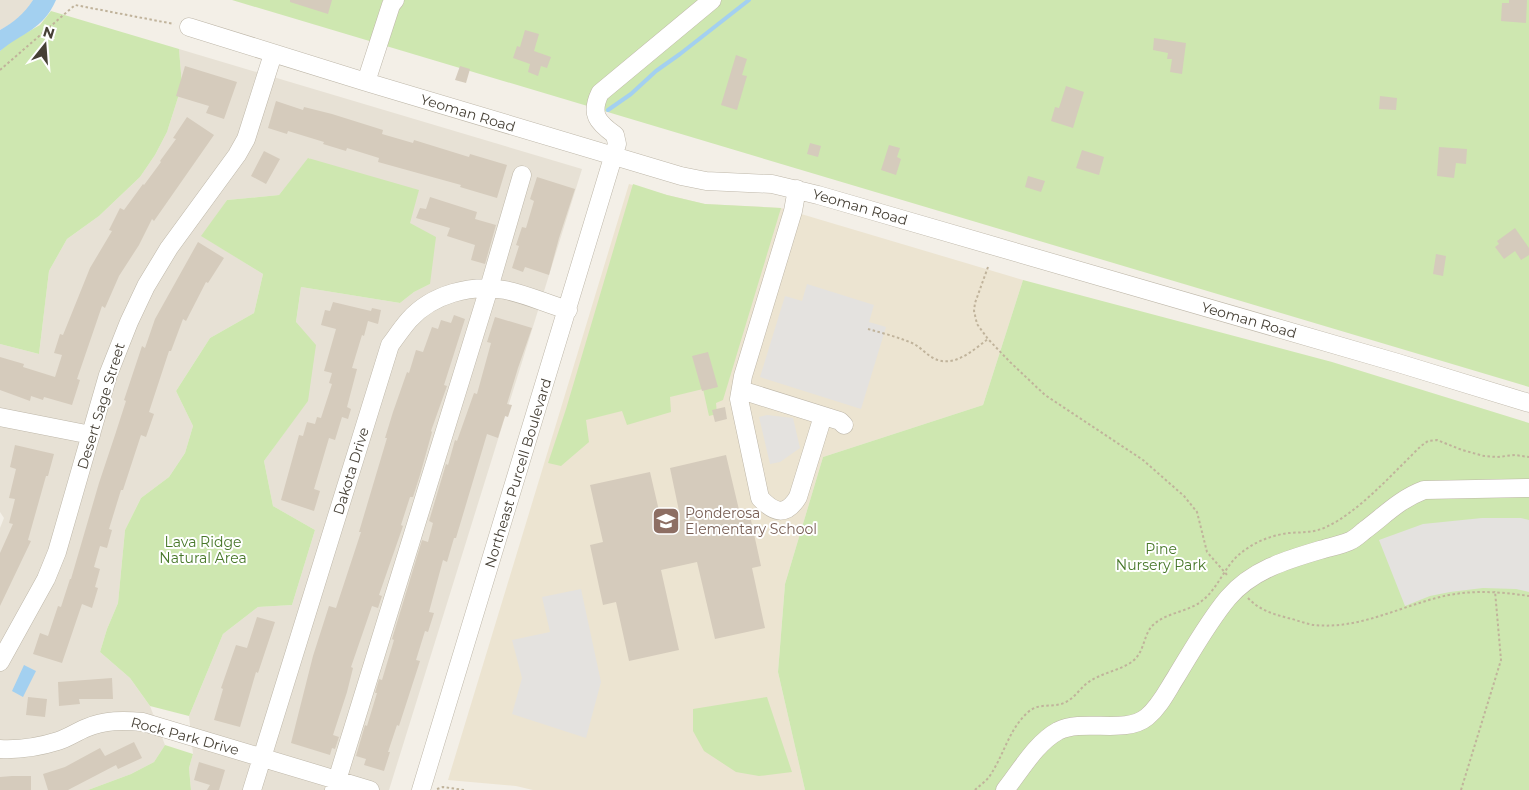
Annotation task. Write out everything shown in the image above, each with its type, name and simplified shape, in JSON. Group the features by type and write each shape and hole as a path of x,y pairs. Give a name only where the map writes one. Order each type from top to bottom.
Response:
{"street":[{"path":"366,82 391,5 395,0"},
{"name":"Northeast Purcell Boulevard","path":"422,790 618,141 615,135 603,126 595,113 595,103 600,93 712,0"},
{"name":"Yeoman Road","path":"189,27 681,176 706,181 772,184 797,189 1398,363 1529,403"},
{"name":"Desert Sage Street","path":"0,662 46,579 58,552 108,375 129,322 146,286 169,248 237,155 246,138 273,54"},
{"path":"335,785 489,288 522,175"},
{"path":"797,189 793,211 743,376 739,399 760,498 770,508 782,511 792,507 798,497 823,416"},
{"name":"Dakota Drive","path":"252,790 390,345 409,319 431,301 465,290 489,288 506,290 568,310"},
{"path":"741,390 840,421 844,425"},
{"path":"0,417 91,435"},
{"path":"1005,790 1043,742 1059,731 1074,726 1129,724 1145,719 1160,703 1215,614 1238,587 1260,572 1284,560 1350,541 1398,502 1424,490 1529,488"},
{"name":"Rock Park Drive","path":"0,749 16,750 42,746 60,741 87,728 107,722 124,720 143,722 263,757 335,785 370,790"}],"path":[{"path":"0,70 76,5 189,27"},
{"path":"988,267 974,311 977,324 988,339 1010,362 1046,394 1143,460 1184,496 1197,512 1207,552 1259,608 1270,613 1314,625 1337,625 1362,621 1447,596 1495,591 1529,596"},
{"path":"868,328 913,343 930,356 944,362 953,362 988,339"},
{"path":"1461,790 1501,660 1495,591"},
{"path":"436,790 444,787 464,790"}],"shaded area":[{"path":"0,0 33,0 26,11 14,22 0,30"},
{"path":"179,49 582,169 389,790 191,790 189,768 193,754 189,716 223,634 258,607 292,605 315,530 273,506 264,461 308,400 296,322 301,287 400,303 414,292 430,284 410,223 309,158 279,195 227,200 202,236 263,274 254,313 210,338 176,391 193,426 185,453 169,477 141,498 125,530 118,603 100,652 130,678 150,706 165,745 154,762 131,774 88,790 0,790 0,528 4,518 0,512 0,344 39,354 49,271 67,239 99,216 140,177 155,155 167,132 182,85"},
{"name":"Ponderosa Elementary School","path":"629,184 705,204 781,208 1023,280 983,405 823,457 785,584 778,672 805,790 533,790 516,786 448,780"},
{"path":"807,284 874,305 869,322 886,327 861,409 760,377 785,296 802,301"},
{"path":"767,415 793,418 800,448 780,462 770,464 759,417"},
{"path":"1482,518 1521,518 1529,520 1529,592 1516,589 1483,588 1430,596 1405,606 1379,540 1423,524"},
{"path":"581,589 601,682 586,738 512,714 522,678 512,640 550,632 542,597"}],"green space":[{"path":"232,0 1529,0 1529,387"},
{"path":"51,11 179,49 182,85 167,132 155,155 140,177 99,216 67,239 49,271 39,354 0,344 0,51 10,42 40,25"},
{"name":"Lava Ridge Natural Area","path":"308,158 419,190 410,223 436,237 430,284 414,292 400,303 301,287 296,322 316,345 308,401 264,461 273,506 315,530 292,605 258,607 223,634 189,716 150,706 130,678 100,652 118,603 125,530 141,498 169,477 185,453 193,426 176,391 210,338 254,313 263,274 201,236 227,200 279,195"},
{"path":"633,184 705,204 781,208 723,400 716,403 717,414 709,416 703,389 670,397 671,412 627,425 622,411 586,420 589,442 561,466 548,463 566,409"},
{"name":"Pine Nursery Park","path":"1023,280 1332,362 1529,423 1529,790 805,790 778,672 785,584 823,457 983,405"},
{"path":"767,697 792,772 759,776 736,772 704,751 693,731 693,709"},
{"path":"165,745 193,754 189,768 191,790 88,790 131,774 154,762"}],"water":[{"path":"33,0 56,0 51,10 39,24 0,51 0,30 18,17"},
{"path":"24,665 36,671 23,697 12,691"}],"building":[{"path":"290,0 332,0 328,14 290,2"},
{"path":"1509,0 1527,0 1526,23 1501,21 1502,3 1509,3"},
{"path":"525,30 539,34 534,51 551,57 547,68 541,66 538,76 528,72 530,64 513,58 517,46 520,47"},
{"path":"1154,38 1186,43 1182,74 1170,72 1172,59 1167,59 1168,53 1153,50"},
{"path":"736,55 747,59 742,75 747,76 737,110 721,105"},
{"path":"185,66 237,82 224,119 206,113 209,106 176,96"},
{"path":"460,66 470,69 466,83 455,80"},
{"path":"1066,86 1084,92 1073,128 1051,121 1055,107 1059,108"},
{"path":"1380,96 1397,98 1396,110 1379,109"},
{"path":"276,101 303,110 304,107 332,114 383,130 382,134 413,143 414,140 469,157 470,154 507,165 497,198 460,187 461,185 378,162 379,158 347,148 346,151 288,131 287,134 268,128"},
{"path":"187,117 214,135 154,221 152,219 139,245 119,276 105,308 102,306 77,379 80,380 72,405 44,397 43,400 31,396 30,401 0,390 0,357 24,364 23,367 55,377 62,355 54,353 60,334 63,335 90,268 112,231 109,230 120,208 124,210 161,162 176,139 173,138"},
{"path":"810,143 821,146 818,157 807,154"},
{"path":"889,145 900,148 897,157 901,159 896,175 881,170"},
{"path":"1439,147 1467,149 1466,164 1456,163 1454,178 1437,176"},
{"path":"1082,150 1104,157 1099,175 1076,168"},
{"path":"264,151 280,159 266,184 251,176"},
{"path":"1028,176 1045,181 1041,192 1025,187"},
{"path":"537,177 575,189 549,275 525,267 523,272 512,268 519,246 516,245 522,227 526,228 534,201 530,199"},
{"path":"430,197 477,212 475,219 496,225 485,264 471,260 475,245 447,236 450,228 416,218 420,208 426,209"},
{"path":"1515,228 1529,248 1529,255 1521,260 1515,251 1504,259 1495,247 1499,244 1497,241"},
{"path":"198,242 224,258 208,283 206,282 186,321 183,319 171,351 169,351 149,412 154,414 146,437 141,435 123,490 121,490 109,529 112,530 107,548 100,546 94,567 100,569 95,587 98,588 92,608 82,604 62,663 33,654 40,633 48,636 58,606 61,607 71,579 142,346 145,348 155,319"},
{"path":"1436,254 1446,256 1443,276 1433,274"},
{"path":"333,302 371,311 372,308 381,310 378,324 368,321 364,336 362,335 352,368 357,369 347,407 351,409 348,419 342,417 335,440 329,438 314,489 320,491 314,511 281,500 299,435 303,436 307,422 315,424 317,417 321,418 332,384 329,383 332,373 324,371 336,329 321,325 325,310 330,311"},
{"path":"454,315 465,319 444,385 447,386 431,431 413,497 410,497 401,525 403,526 379,595 382,596 378,608 372,606 351,667 353,668 347,692 333,735 339,737 335,749 332,748 330,755 291,743 313,656 329,606 336,608 361,532 359,532 387,438 385,438 407,372 409,373 416,350 423,352 432,327 438,329 441,320 451,323"},
{"path":"495,317 532,328 507,404 512,405 508,417 505,416 498,438 487,434 456,538 454,538 447,562 443,560 429,612 434,613 428,632 425,631 416,660 420,661 399,726 397,725 388,752 390,752 384,771 364,765 366,759 356,756 377,693 375,693 379,679 382,680 394,640 392,639 422,540 428,542 433,523 429,521 446,464 448,465 455,440 457,441 474,393 477,394 491,343 487,342"},
{"path":"708,352 718,387 702,391 692,356"},
{"path":"725,407 727,419 715,422 712,410"},
{"path":"15,445 54,454 28,540 31,541 0,606 0,553 13,524 9,523 15,499 9,498 16,469 10,467"},
{"path":"726,455 740,514 749,511 761,566 752,568 765,628 715,639 697,562 661,570 679,650 629,661 616,602 603,605 590,545 603,542 590,485 650,472 660,515 679,511 670,468"},
{"path":"257,617 275,622 258,673 256,672 240,727 214,720 223,689 221,688 236,645 247,648"},
{"path":"112,678 113,699 79,699 80,704 59,706 58,682"},
{"path":"28,697 47,699 45,717 26,715"},
{"path":"134,742 142,758 118,769 116,765 68,790 48,790 43,774 65,767 100,748 105,756"},
{"path":"199,762 225,770 219,790 207,790 210,785 194,780"},
{"path":"31,776 31,790 0,790 0,777"}],"waterway":[{"path":"608,110 631,94 656,71 749,0"}],"place":[{"name":"Ponderosa Elementary School","path":"666,521"}]}
